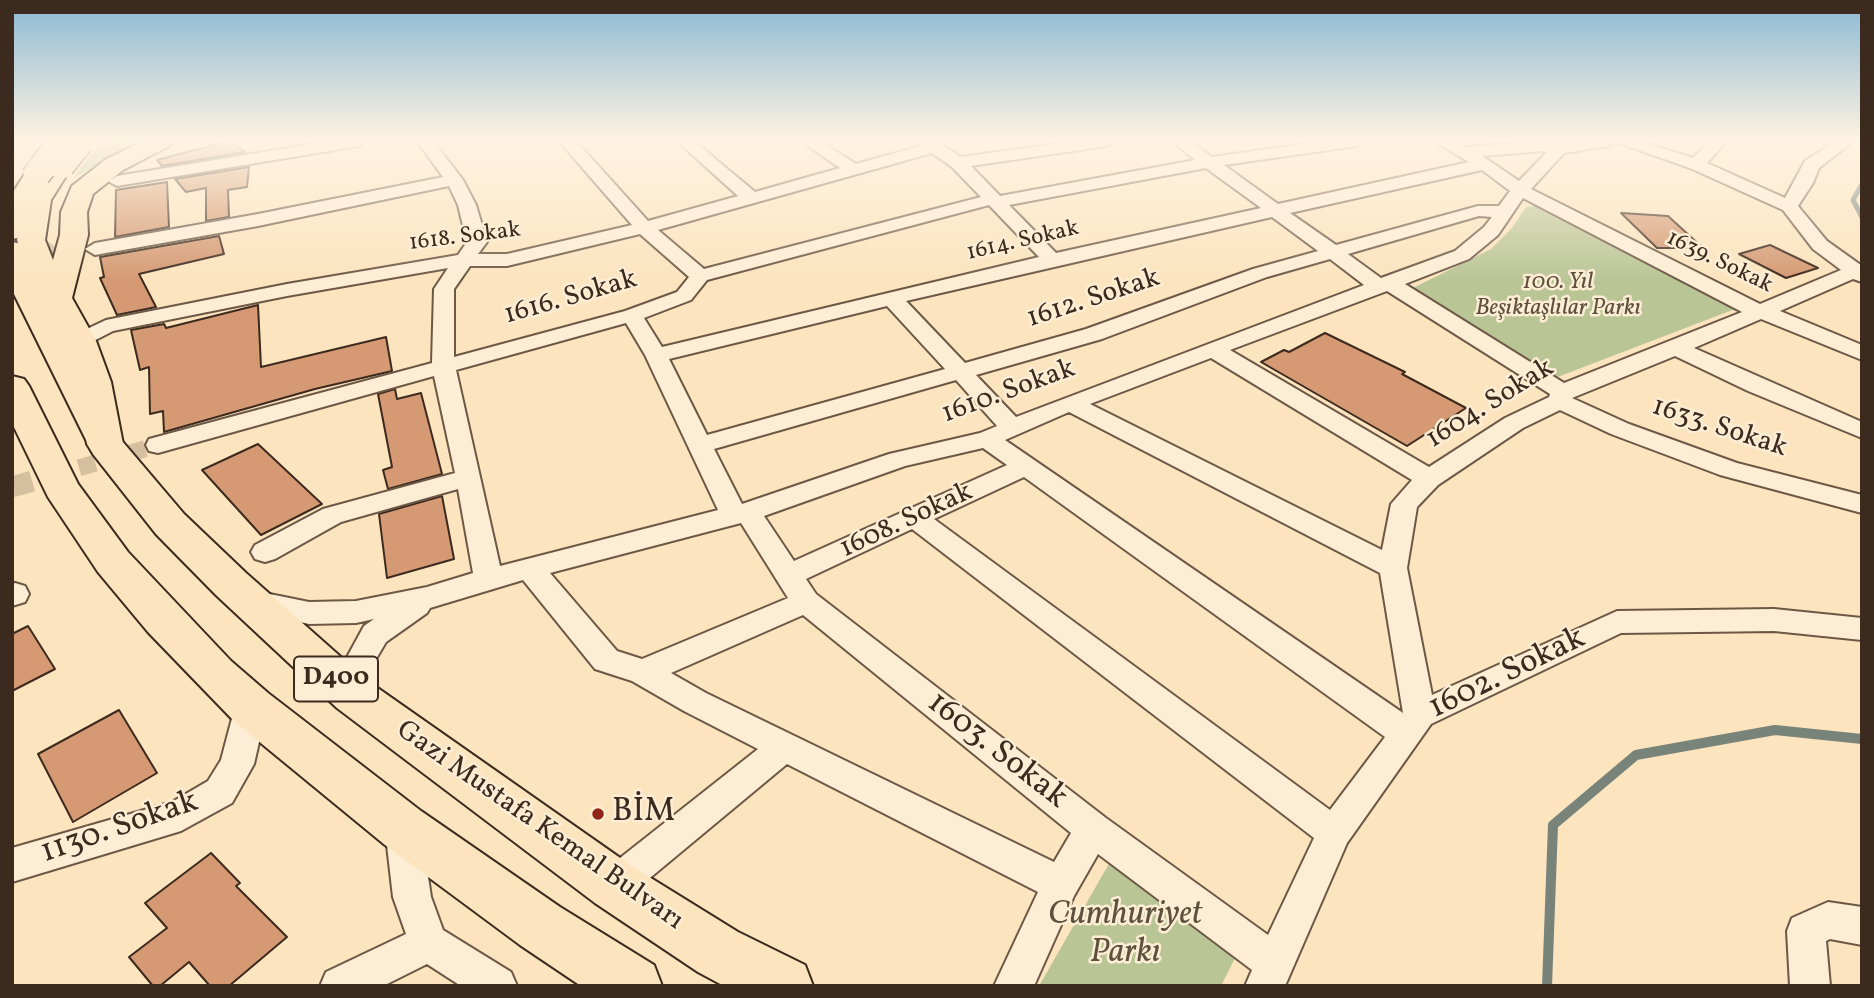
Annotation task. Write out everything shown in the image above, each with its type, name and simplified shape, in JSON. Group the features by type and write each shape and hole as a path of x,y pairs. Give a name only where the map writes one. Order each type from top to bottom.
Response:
{"main road":[{"path":"12,231 18,208 29,188"},
{"path":"41,188 31,240 43,272 80,341 94,382 106,446"},
{"name":"Gazi Mustafa Kemal Bulvarı","path":"56,188 58,196 51,216 33,248 25,286 106,446 170,524 249,601 353,695 614,885 718,952 784,986"},
{"path":"58,196 68,188"},
{"path":"58,296 74,235 74,212 80,191 84,188"},
{"name":"D400","path":"15,398 61,488 113,562 163,620 251,707 403,828 540,926 633,986"}],"street":[{"path":"94,249 247,223 418,188"},
{"path":"458,188 467,205 477,242 444,289 443,365 469,478 488,579"},
{"path":"608,188 644,228 701,276"},
{"path":"739,188 750,197"},
{"name":"1618. Sokak","path":"80,341 106,327 287,290 463,260 508,260 644,228 786,188"},
{"path":"981,188 1052,260"},
{"name":"1616. Sokak","path":"158,445 632,315 684,296 701,276 994,201 1068,188"},
{"path":"1244,188 1332,254"},
{"name":"1614. Sokak","path":"656,355 1052,260 1377,188"},
{"name":"1639. Sokak","path":"1517,188 1761,313 1776,316 1862,353"},
{"name":"1610. Sokak","path":"353,695 360,659 375,634 427,598 488,579 741,513 898,460 999,433 1070,403 1462,255 1491,231 1522,188"},
{"path":"1748,188 1789,206 1820,245 1858,274"},
{"path":"1789,206 1801,188"},
{"name":"1612. Sokak","path":"701,445 1094,334 1260,273 1478,211 1503,212"},
{"name":"1633. Sokak","path":"1332,254 1561,397 1620,429 1729,469 1862,504"},
{"name":"1604. Sokak","path":"1414,725 1392,568 1404,504 1429,479 1561,397 1858,274"},
{"path":"891,298 959,373 1025,467 1414,725"},
{"name":"1603. Sokak","path":"632,315 656,355 701,445 741,513 797,589 1270,974"},
{"path":"1676,348 1756,386 1862,431"},
{"path":"1212,349 1429,479"},
{"path":"1070,403 1392,568"},
{"name":"1608. Sokak","path":"643,672 797,589 916,519 1025,467"},
{"path":"265,552 332,515 469,478"},
{"path":"916,519 1334,833"},
{"path":"530,569 606,660 643,672 695,702 1061,884"},
{"path":"249,601 309,612 356,612 427,598"},
{"name":"1602. Sokak","path":"1270,974 1334,833 1414,725 1618,622 1774,620 1862,629"},
{"name":"1130. Sokak","path":"12,865 181,815 220,792 237,764 251,707"},
{"path":"614,885 784,747"},
{"path":"403,828 412,897 429,943 497,986"},
{"path":"1014,986 1061,884 1093,829"},
{"path":"1810,986 1806,931 1828,920 1862,926"},
{"path":"340,986 429,943"}],"green space":[{"name":"100. Yıl Beşiktaşlılar Parkı","path":"1535,206 1735,309 1555,378 1411,289 1491,249 1512,228 1526,207"},
{"name":"Cumhuriyet Parkı","path":"1110,862 1235,958 1221,986 1039,986"}],"building":[{"path":"167,188 169,227 115,237 116,190"},
{"path":"182,188 243,188 228,190 229,217 206,221 206,188 186,192"},
{"path":"1621,213 1668,216 1703,248 1657,248"},
{"path":"219,236 224,254 139,274 156,307 117,315 100,278 104,277 100,257"},
{"path":"1770,245 1818,268 1786,278 1739,254"},
{"path":"258,305 261,367 386,337 392,371 315,389 164,432 163,411 150,414 149,367 140,370 131,330 164,324 166,328"},
{"path":"1325,333 1405,372 1402,374 1466,408 1407,446 1261,362 1284,350 1289,352"},
{"path":"395,389 397,399 421,393 442,474 388,489 383,470 392,467 378,394"},
{"path":"258,444 322,504 261,535 202,470"},
{"path":"442,496 454,559 387,578 379,514"},
{"path":"28,626 55,669 12,691 12,634"},
{"path":"119,710 157,773 73,822 38,754"},
{"path":"211,853 240,883 236,886 287,937 229,986 210,986 189,962 160,986 153,986 129,957 167,928 145,903"}],"waterway":[{"path":"1860,188 1853,200 1862,217"},
{"path":"1547,986 1553,825 1636,755 1775,730 1862,739"}],"tunnel":[{"path":"14,289 37,271 53,245"},
{"path":"12,291 16,288"},
{"path":"54,475 158,445"},
{"path":"12,487 60,473"}],"place":[{"name":"BİM","path":"598,814"}]}
